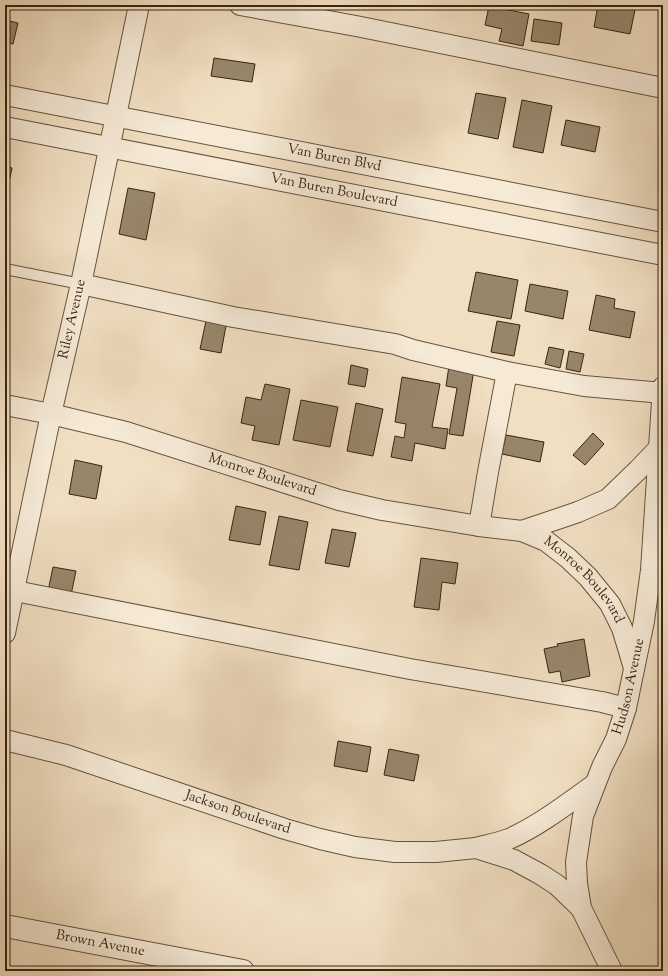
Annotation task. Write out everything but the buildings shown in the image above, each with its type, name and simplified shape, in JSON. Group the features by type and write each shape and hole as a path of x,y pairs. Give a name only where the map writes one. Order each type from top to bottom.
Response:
{"street":[{"name":"Riley Avenue","path":"5,633 10,590 81,284 139,5"},
{"path":"240,5 356,26 663,88"},
{"name":"Van Buren Blvd","path":"5,95 663,222"},
{"name":"Van Buren Boulevard","path":"5,127 663,255"},
{"path":"81,284 233,317 395,344 413,350 507,372 584,386 663,393"},
{"path":"479,526 486,479 507,372"},
{"name":"Hudson Avenue","path":"612,971 581,908 577,883 576,862 583,816 602,767 616,739 626,708 644,621 651,570 663,387"},
{"name":"Monroe Boulevard","path":"5,405 51,414 126,432 339,500 382,510 479,526 522,530 546,541 568,558 588,577 610,604 619,622 634,668"},
{"name":"Monroe Boulevard","path":"522,530 578,512 608,499 659,448"},
{"path":"10,590 410,668 602,702 626,708"},
{"name":"Jackson Boulevard","path":"5,740 66,755 285,829 355,847 395,852 436,852 476,848 508,839 550,817 595,784"},
{"name":"Jackson Boulevard","path":"476,848 514,860 540,874 557,885 581,908"},
{"name":"Brown Avenue","path":"5,926 242,971"}],"lane":[{"path":"5,269 81,284"}]}
